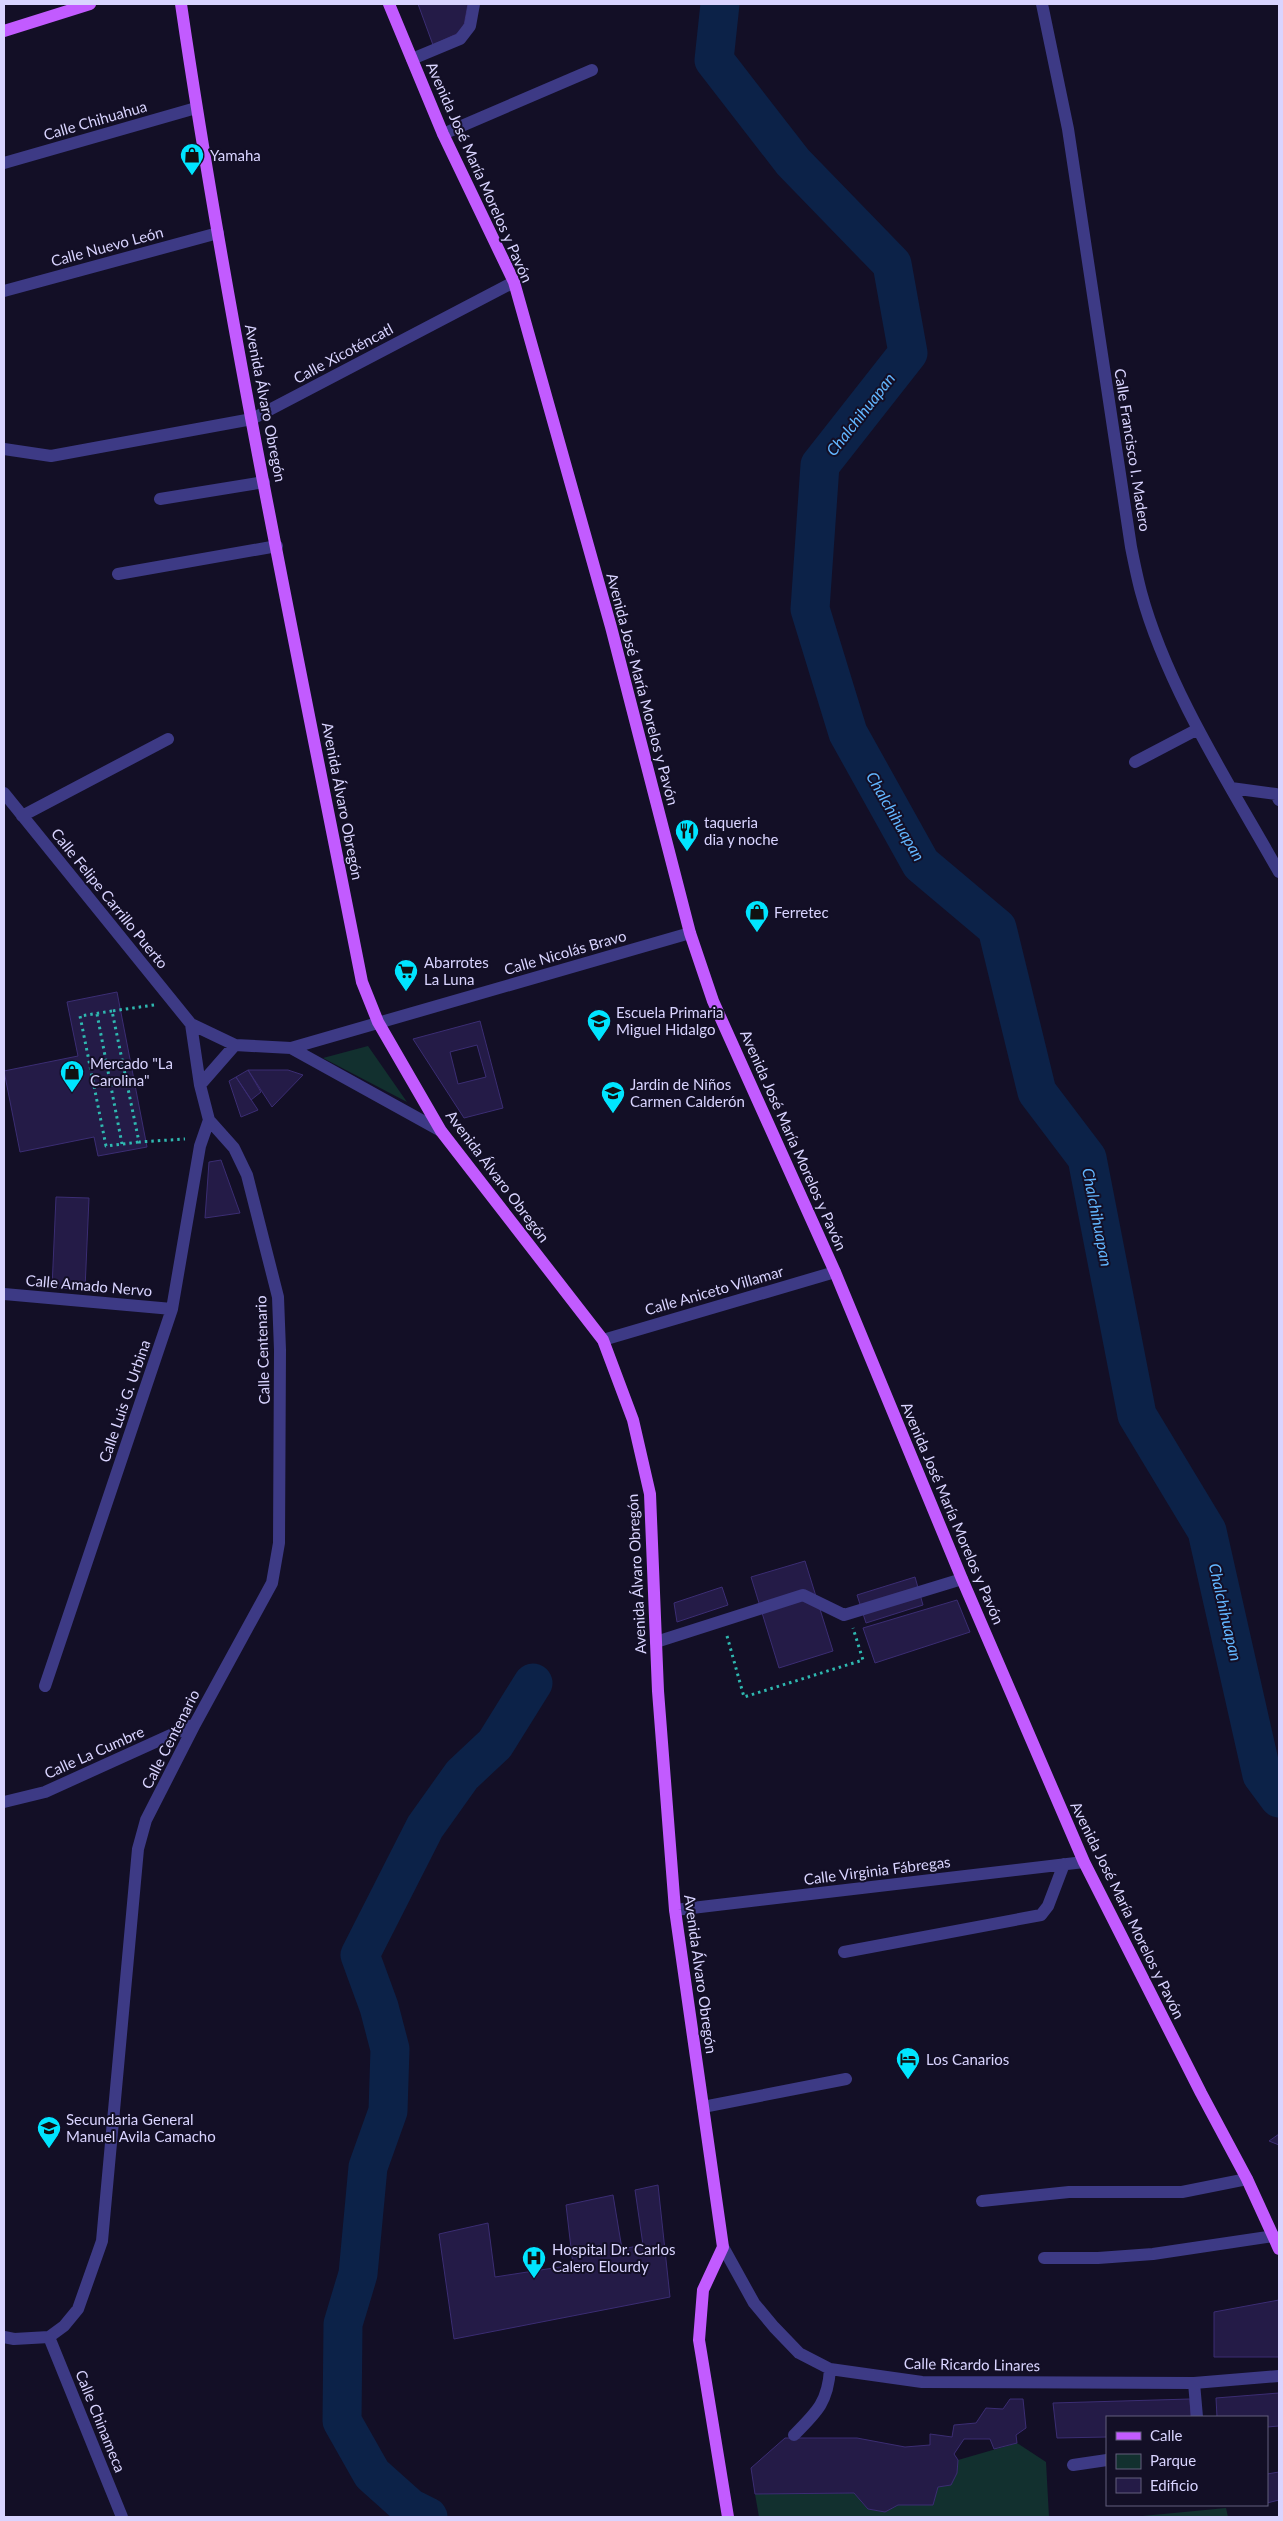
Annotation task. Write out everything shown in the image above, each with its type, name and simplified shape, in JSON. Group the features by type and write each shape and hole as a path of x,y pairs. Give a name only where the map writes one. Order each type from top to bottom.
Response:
{"main road":[{"path":"4,31 90,4"},
{"name":"Avenida Álvaro Obregón","path":"181,4 196,108 252,419 362,982 378,1022 441,1131 603,1340 633,1420 650,1494 656,1642 675,1910 724,2247"},
{"name":"Avenida José María Morelos y Pavón","path":"389,4 443,134 514,282 611,627 690,933 713,1001 835,1272 962,1579 1084,1862 1201,2093 1247,2179 1279,2249"},
{"path":"724,2247 703,2290 699,2340 728,2517"}],"street":[{"path":"412,59 460,39 470,26 474,4"},
{"name":"Calle Francisco I. Madero","path":"1042,4 1068,129 1131,547 1141,592 1158,643 1198,729 1279,872"},
{"path":"443,134 592,70"},
{"name":"Calle Chihuahua","path":"4,163 196,108"},
{"name":"Calle Nuevo León","path":"4,291 218,232"},
{"name":"Calle Xicoténcatl","path":"4,448 51,456 252,419 514,282"},
{"path":"160,499 264,482"},
{"path":"118,574 277,546"},
{"path":"1135,762 1198,729"},
{"path":"22,816 168,739"},
{"path":"1232,788 1276,794 1279,800"},
{"name":"Calle Felipe Carrillo Puerto","path":"4,793 191,1024"},
{"name":"Calle Nicolás Bravo","path":"191,1024 235,1046 291,1048 690,933"},
{"path":"191,1024 200,1085 209,1120"},
{"path":"200,1085 235,1046"},
{"path":"291,1048 441,1131"},
{"name":"Calle Luis G. Urbina","path":"45,1686 172,1309 200,1146 209,1120"},
{"name":"Calle Centenario","path":"49,2337 64,2326 78,2309 102,2241 138,1850 146,1820 195,1724 272,1583 279,1543 280,1350 278,1297 247,1175 234,1148 209,1120"},
{"name":"Calle Aniceto Villamar","path":"603,1340 835,1272"},
{"name":"Calle Amado Nervo","path":"4,1294 172,1309"},
{"path":"656,1642 803,1595 844,1616 962,1579"},
{"name":"Calle La Cumbre","path":"4,1802 45,1792 195,1724"},
{"name":"Calle Virginia Fábregas","path":"675,1910 1084,1862"},
{"path":"844,1952 1040,1915 1048,1906 1064,1864"},
{"path":"703,2107 846,2080"},
{"path":"982,2201 1069,2192 1182,2192 1247,2179"},
{"path":"1044,2258 1098,2258 1153,2254 1274,2236"},
{"name":"Calle Ricardo Linares","path":"724,2247 754,2302 774,2327 800,2353 830,2369 922,2382 1194,2382 1279,2376"},
{"path":"4,2337 14,2339 49,2337"},
{"name":"Calle Chinameca","path":"49,2337 122,2517"},
{"path":"794,2435 817,2413 825,2399 829,2388 830,2369"},
{"path":"1194,2382 1197,2416"},
{"path":"1073,2465 1106,2460"}],"path":[{"path":"154,1005 80,1016 106,1146 188,1139"},
{"path":"112,1011 138,1142"},
{"path":"96,1014 122,1144"},
{"path":"723,1621 744,1697 863,1660 853,1628 860,1625"}],"green space":[{"path":"368,1046 407,1102 323,1058"},
{"path":"1017,2443 1046,2462 1049,2517 759,2517 755,2494 854,2493 868,2509 885,2512 898,2505 933,2505 938,2487 951,2484 957,2473 958,2460"},
{"path":"1226,2508 1228,2517 1132,2517"}],"building":[{"path":"418,4 468,4 463,31 433,45"},
{"name":"Mercado \"La Carolina\"","path":"117,992 147,1147 98,1156 94,1137 20,1152 4,1071 78,1056 67,1002"},
{"path":"480,1021 503,1108 464,1118 413,1039","holes":["477,1045 486,1077 458,1084 450,1052"]},
{"path":"248,1070 261,1092 251,1100 236,1077"},
{"path":"248,1070 288,1070 303,1075 272,1107"},
{"path":"236,1077 258,1110 241,1117 229,1081"},
{"path":"221,1160 240,1213 205,1218 209,1162"},
{"path":"56,1197 89,1198 85,1289 52,1288"},
{"path":"805,1561 833,1651 779,1668 751,1577"},
{"path":"915,1577 923,1605 866,1623 857,1595"},
{"path":"722,1587 728,1605 677,1622 674,1603"},
{"path":"957,1600 970,1632 875,1663 863,1628"},
{"path":"1279,2134 1279,2145 1269,2141"},
{"path":"658,2185 670,2297 454,2339 439,2234 488,2223 495,2277 573,2265 566,2205 613,2195 622,2249 643,2245 635,2190"},
{"path":"1279,2300 1279,2357 1214,2357 1214,2312"},
{"path":"1279,2393 1279,2426 1268,2427 1268,2416 1217,2416 1216,2398"},
{"path":"1010,2399 1023,2399 1026,2428 1016,2435 1017,2443 994,2449 990,2439 964,2439 954,2454 958,2460 957,2473 951,2485 938,2487 933,2505 898,2505 885,2512 868,2509 854,2493 755,2494 751,2468 785,2438 857,2438 905,2447 930,2445 930,2434 952,2437 954,2425 976,2423 986,2408 1003,2409"},
{"path":"1190,2399 1191,2416 1106,2416 1106,2437 1057,2438 1053,2403"},
{"path":"1279,2472 1279,2500 1268,2503 1268,2474"}],"waterway":[{"name":"Chalchihuapan","path":"720,4 714,60 793,162 892,264 908,353 820,465 810,609 848,733 921,864 997,928 1037,1092 1087,1158 1137,1415 1207,1531 1262,1775 1279,1798"},
{"path":"428,2517 410,2508 372,2474 342,2421 343,2324 358,2274 368,2167 388,2111 390,2049 379,2007 360,1955 425,1827 462,1775 495,1744 533,1683"}],"place":[{"name":"Yamaha","path":"192,176"},
{"name":"taqueria dia y noche","path":"687,852"},
{"name":"Ferretec","path":"757,933"},
{"name":"Abarrotes La Luna","path":"406,992"},
{"name":"Escuela Primaria Miguel Hidalgo","path":"599,1042"},
{"name":"Mercado \"La Carolina\"","path":"72,1093"},
{"name":"Jardin de Niños Carmen Calderón","path":"613,1114"},
{"name":"Los Canarios","path":"908,2080"},
{"name":"Secundaria General Manuel Avila Camacho","path":"49,2149"},
{"name":"Hospital Dr. Carlos Calero Elourdy","path":"534,2279"}]}
